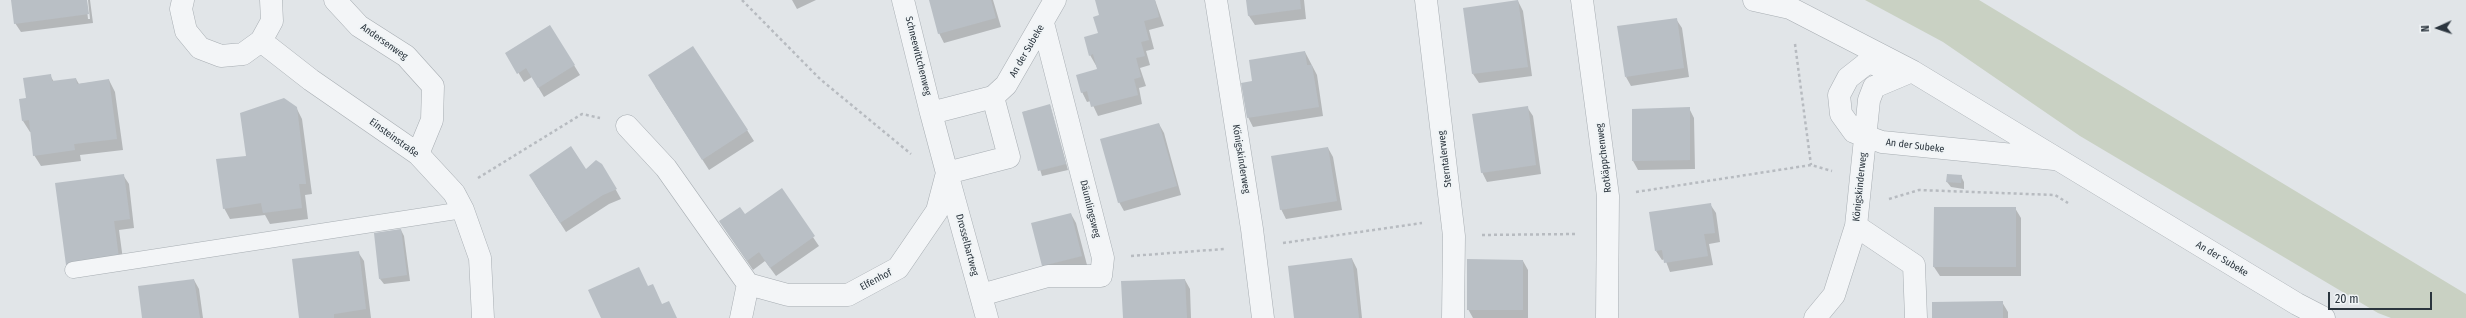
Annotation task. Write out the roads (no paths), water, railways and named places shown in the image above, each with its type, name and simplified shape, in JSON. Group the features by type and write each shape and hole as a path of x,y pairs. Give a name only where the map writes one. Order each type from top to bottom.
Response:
{"street":[{"path":"183,0 181,9 186,31 200,48 221,56 243,54 261,41 272,21 271,0"},
{"name":"Andersenweg","path":"335,0 359,26 406,56 433,86 432,120 418,154"},
{"name":"Schneewittchenweg","path":"903,0 931,113"},
{"name":"An der Subeke","path":"993,97 1006,85 1055,0"},
{"name":"Königskinderweg","path":"1216,0 1252,229 1263,318"},
{"name":"Sterntalerweg","path":"1426,0 1454,236 1453,318"},
{"name":"Rotkäppchenweg","path":"1582,0 1608,196 1607,318"},
{"name":"An der Subeke","path":"1754,0 1790,8 1912,71 2297,304 2324,318"},
{"name":"Däumlingsweg","path":"981,295 1048,276 1101,276 1103,258 1043,23"},
{"name":"Einsteinstraße","path":"261,41 311,80 418,154 458,202 480,258 483,318"},
{"name":"An der Subeke","path":"1912,71 1867,63 1848,78 1839,95 1840,114 1854,132 1882,142 2060,160"},
{"name":"Königskinderweg","path":"1815,318 1834,295 1857,217 1869,100 1874,87 1912,71"},
{"path":"993,97 1009,157 946,173 931,113 993,97"},
{"path":"627,126 666,168 748,284 741,318"},
{"name":"Elfenhof","path":"748,284 788,295 848,295 898,268 937,211 946,173"},
{"name":"Drosselbartweg","path":"946,173 987,318"},
{"path":"1857,217 1914,265 1916,318"}],"lane":[{"path":"73,270 458,202"}]}
